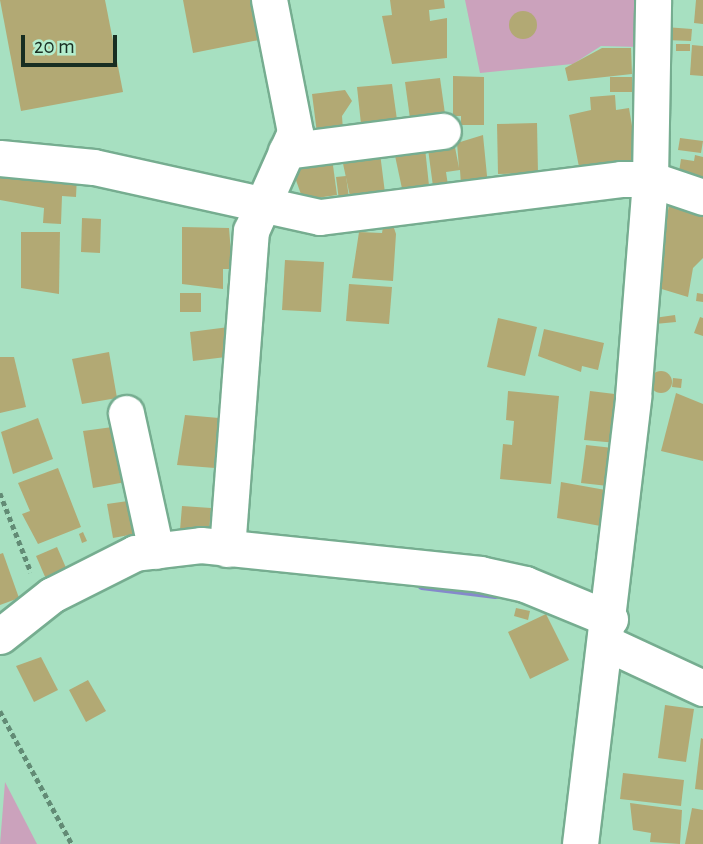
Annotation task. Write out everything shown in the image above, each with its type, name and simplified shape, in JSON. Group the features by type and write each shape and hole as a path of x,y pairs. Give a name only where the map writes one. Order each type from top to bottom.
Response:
{"street":[{"path":"227,549 251,231 262,201 295,132 269,0"},
{"path":"580,844 608,631 650,179 653,0"},
{"path":"286,151 443,131"},
{"path":"0,158 94,167 262,201 320,217 650,179 703,197"},
{"path":"125,412 156,551"},
{"path":"0,636 43,602 135,553 227,549 480,574 525,584 703,688"}],"path":[{"path":"0,493 43,602"},
{"path":"0,711 72,844"}],"shaded area":[{"path":"465,0 642,0 640,47 601,46 573,64 480,73"},
{"path":"5,782 37,844 0,844"}],"building":[{"path":"0,0 105,0 123,92 21,111"},
{"path":"183,0 251,0 259,40 193,53"},
{"path":"390,0 444,0 445,8 429,10 430,21 447,18 447,58 392,64 382,16 392,15"},
{"path":"696,0 703,0 703,24 694,23"},
{"path":"523,11 533,15 537,25 533,35 523,39 513,35 509,25 513,15"},
{"path":"665,27 692,29 691,41 665,40"},
{"path":"676,44 690,44 690,51 676,51"},
{"path":"692,45 703,46 703,76 690,75"},
{"path":"602,48 631,48 632,74 568,81 565,68"},
{"path":"453,76 484,77 484,125 461,125 461,116 453,116"},
{"path":"610,77 632,77 632,92 610,92"},
{"path":"440,78 446,121 411,126 405,82"},
{"path":"392,84 398,127 361,124 357,87"},
{"path":"345,90 352,101 342,116 343,130 317,133 312,94"},
{"path":"615,95 616,110 629,108 638,162 579,167 569,115 591,110 590,97"},
{"path":"537,123 538,173 498,174 497,124"},
{"path":"483,135 488,186 461,185 460,170 446,172 449,192 434,194 428,149 454,142 459,168 457,143"},
{"path":"680,138 703,141 701,153 678,150"},
{"path":"425,148 430,195 404,198 394,151"},
{"path":"380,153 385,193 351,201 342,159"},
{"path":"695,155 703,157 703,182 679,172 681,159 694,161"},
{"path":"332,158 337,195 303,200 292,169"},
{"path":"0,173 77,175 76,197 62,196 61,224 43,223 44,208 0,200"},
{"path":"346,176 349,198 339,200 336,177"},
{"path":"670,199 703,213 703,258 693,268 688,297 655,287"},
{"path":"82,218 101,219 100,253 81,252"},
{"path":"384,221 392,222 396,234 393,281 352,278 359,232 382,233"},
{"path":"182,227 229,228 234,289 227,289 230,269 223,269 223,289 182,284"},
{"path":"21,232 60,232 59,294 21,288"},
{"path":"285,260 324,262 321,312 282,310"},
{"path":"349,284 392,287 389,324 346,321"},
{"path":"180,293 201,293 201,312 180,312"},
{"path":"697,293 703,294 703,302 696,301"},
{"path":"675,315 676,322 655,324 654,318"},
{"path":"700,317 703,318 703,336 694,333"},
{"path":"498,318 537,327 525,376 487,367"},
{"path":"229,327 226,357 193,361 190,332"},
{"path":"544,329 604,343 598,370 582,366 581,372 538,356"},
{"path":"109,352 117,398 82,404 72,359"},
{"path":"0,357 14,357 26,407 0,413"},
{"path":"657,371 665,371 672,378 672,386 665,393 657,393 650,386 650,378"},
{"path":"673,378 682,379 681,388 672,387"},
{"path":"508,391 559,396 551,484 500,479 503,444 512,445 514,421 506,420"},
{"path":"590,391 623,395 617,443 584,440"},
{"path":"676,393 703,404 703,461 661,451"},
{"path":"185,415 219,418 215,468 177,465"},
{"path":"38,418 53,459 13,474 1,432"},
{"path":"120,426 131,481 93,488 83,431"},
{"path":"586,445 613,448 608,486 581,483"},
{"path":"58,468 81,527 38,544 22,514 30,511 18,483"},
{"path":"561,482 611,491 606,527 557,518"},
{"path":"135,500 140,533 113,538 107,504"},
{"path":"182,506 211,508 209,532 180,530"},
{"path":"83,532 87,541 82,543 79,534"},
{"path":"57,547 67,570 46,579 36,556"},
{"path":"3,553 19,598 0,605 0,554"},
{"path":"516,608 530,611 528,620 514,616"},
{"path":"546,614 569,660 530,679 508,632"},
{"path":"41,657 58,690 34,702 16,666"},
{"path":"88,680 106,711 86,722 69,690"},
{"path":"665,705 694,709 686,762 658,758"},
{"path":"701,738 703,739 703,790 695,789"},
{"path":"623,773 684,780 681,806 620,799"},
{"path":"630,803 682,810 680,844 650,842 651,833 633,830"},
{"path":"692,808 703,810 703,844 685,844"}],"waterway":[{"path":"422,585 495,594"}]}
